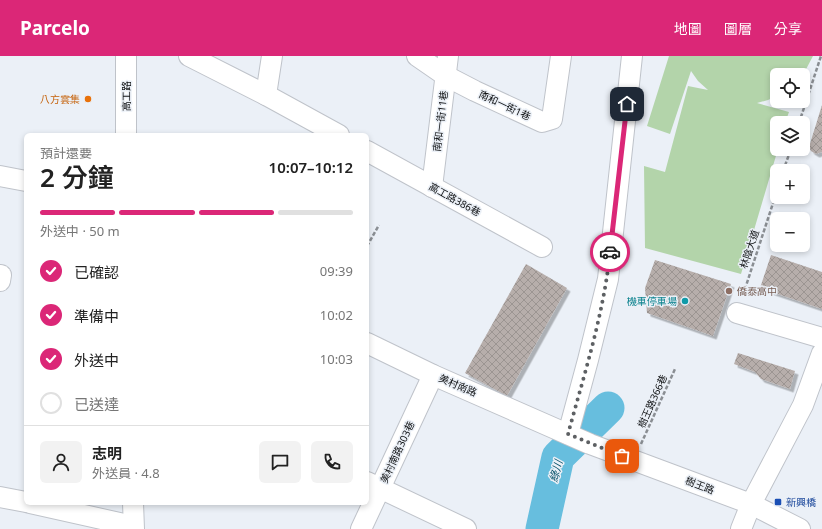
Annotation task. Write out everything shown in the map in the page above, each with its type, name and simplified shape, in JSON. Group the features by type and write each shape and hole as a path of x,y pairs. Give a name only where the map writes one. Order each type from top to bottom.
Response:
{"street":[{"name":"高工路","path":"126,56 126,133"},
{"path":"189,56 266,95 335,133"},
{"path":"266,95 272,56"},
{"path":"417,56 446,76"},
{"name":"南和一街11巷","path":"432,186 448,56"},
{"name":"南和一街1巷","path":"446,76 542,122 552,119 561,56"},
{"path":"568,434 608,279 632,56"},
{"name":"高工路386巷","path":"369,152 542,247"},
{"path":"0,176 24,181"},
{"path":"737,313 822,338"},
{"name":"美村南路","path":"369,344 568,434"},
{"path":"741,529 750,504 804,405 822,353"},
{"name":"美村南路303巷","path":"369,502 374,485 433,374"},
{"name":"樹王路","path":"568,434 598,447 750,504 800,529"},
{"path":"374,485 466,529"},
{"path":"0,496 24,502"},
{"path":"39,505 134,527 133,505"},
{"name":"美村南路303巷","path":"361,529 368,505"}],"path":[{"path":"801,116 821,56"},
{"name":"林陰大道","path":"737,313 773,204"},
{"path":"369,242 379,225"},
{"name":"樹王路366巷","path":"634,460 675,369"}],"green space":[{"path":"669,56 813,56 807,68 770,68 770,99 757,103 770,107 770,108 789,112 788,116 770,116 770,156 776,156 774,164 770,164 770,176 741,274 645,248 644,166 665,172 688,86 708,90 698,81 691,71 670,134 647,126"}],"building":[{"path":"822,105 822,152 816,154 811,151 810,144"},
{"path":"771,255 822,272 822,309 760,288"},
{"name":"機車停車場","path":"655,260 731,284 713,336 647,313 645,288"},
{"path":"526,264 567,288 507,396 465,373"},
{"path":"738,353 795,371 790,389 761,379 755,372 734,364"}],"waterway":[{"name":"綠川","path":"542,529 558,457 608,408"}],"way so far":[{"path":"610,252 608,279 568,434 622,456"}],"place":[{"name":"八方雲集","path":"88,99"},
{"name":"僑泰高中","path":"729,291"},
{"name":"機車停車場","path":"685,301"},
{"name":"新興橋","path":"778,502"}],"route":[{"path":"610,252 627,104"}]}
